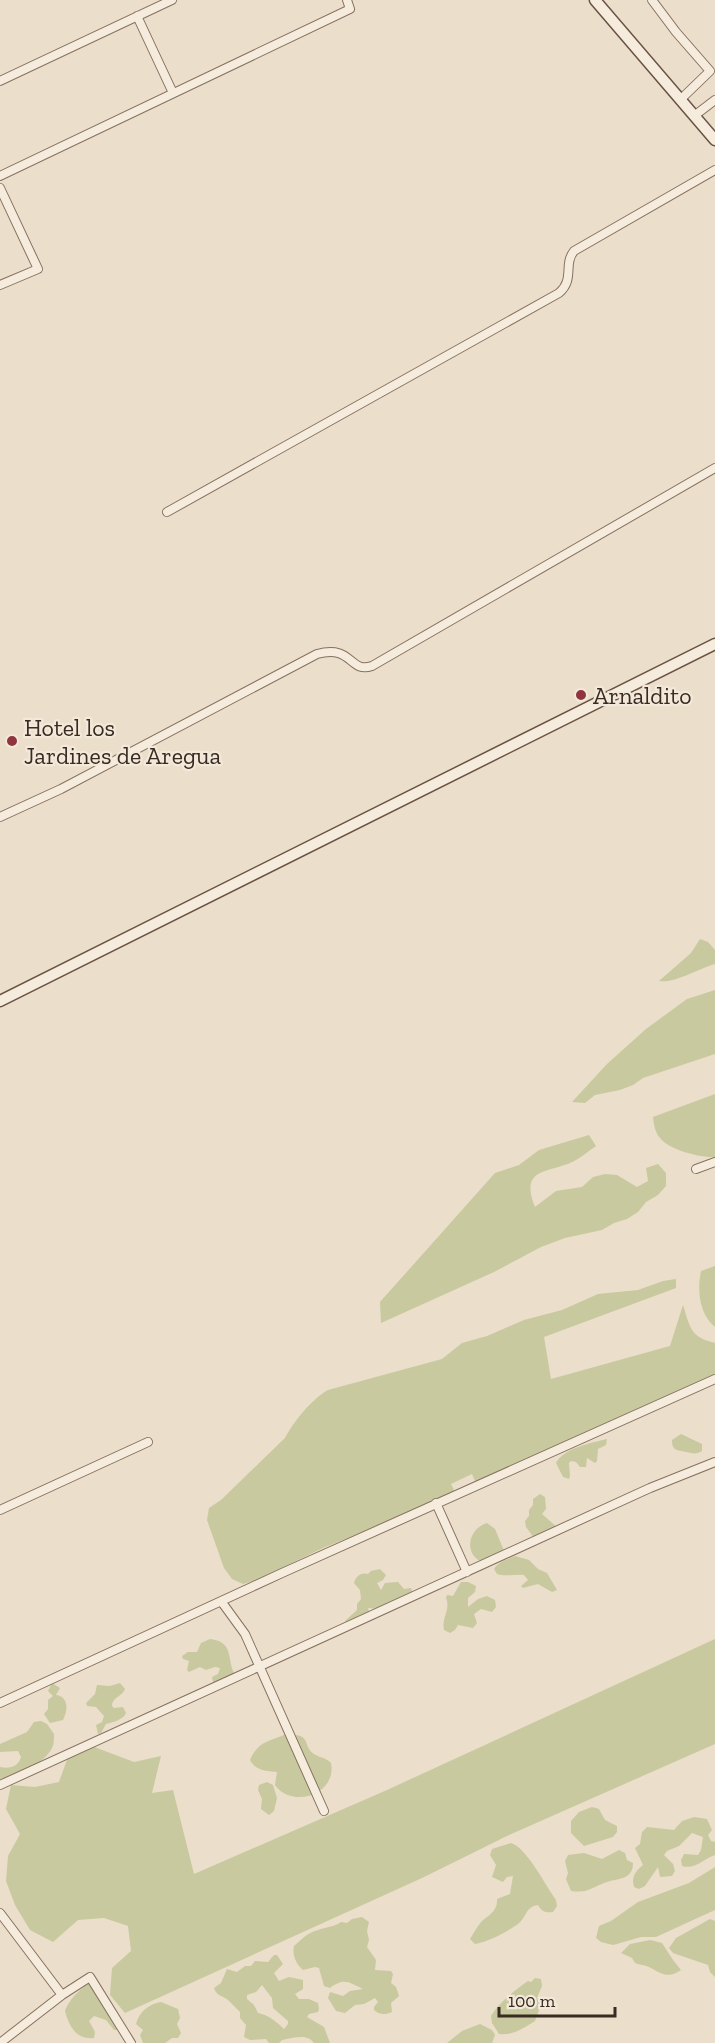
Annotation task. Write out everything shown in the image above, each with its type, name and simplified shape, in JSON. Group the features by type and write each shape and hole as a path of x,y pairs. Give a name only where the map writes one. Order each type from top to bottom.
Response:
{"street":[{"path":"0,81 172,0"},
{"path":"0,176 350,9 347,0"},
{"path":"595,0 715,140"},
{"path":"652,0 676,32 710,70 681,99"},
{"path":"137,16 172,93"},
{"path":"694,116 715,100"},
{"path":"167,512 558,293 566,287 570,255 574,250 715,170"},
{"path":"0,188 38,269 0,285"},
{"path":"0,817 61,789 317,654 337,652 348,656 358,668 372,666 715,468"},
{"path":"0,1001 715,644"},
{"path":"696,1169 715,1162"},
{"path":"0,1703 436,1503 715,1379"},
{"path":"0,1510 148,1442"},
{"path":"0,1785 650,1488 715,1462"},
{"path":"436,1503 467,1572"},
{"path":"221,1601 241,1628 260,1666 324,1811"},
{"path":"0,1913 62,1995"},
{"path":"0,2043 62,1995 90,1977 131,2043"}],"green space":[{"path":"700,939 708,942 715,950 715,964 679,978 659,981 691,953"},
{"path":"715,990 715,1054 643,1078 620,1090 595,1095 585,1103 572,1102 607,1064 646,1029 687,999"},
{"path":"715,1094 715,1157 694,1155 678,1150 659,1137 653,1117"},
{"path":"589,1135 596,1146 576,1160 534,1177 531,1193 535,1207 556,1191 582,1187 593,1177 605,1174 617,1175 637,1187 648,1181 646,1168 658,1164 666,1173 666,1186 627,1219 602,1230 565,1238 541,1247 494,1272 381,1323 380,1302 495,1173 519,1165 539,1150"},
{"path":"715,1266 715,1327 702,1309 699,1286 701,1271"},
{"path":"676,1279 676,1288 544,1337 551,1379 670,1346 683,1305 692,1330 700,1338 715,1343 715,1380 476,1483 472,1474 451,1484 456,1494 323,1548 256,1580 243,1584 232,1579 224,1568 207,1520 209,1508 221,1500 285,1438 304,1411 328,1390 442,1359 462,1343 487,1336 524,1320 562,1310 598,1294 638,1290"},
{"path":"681,1434 702,1444 702,1451 694,1453 676,1449 672,1440"},
{"path":"607,1439 606,1445 598,1449 595,1463 587,1458 586,1467 580,1467 576,1462 571,1461 569,1479 563,1477 556,1463 565,1453"},
{"path":"540,1494 545,1497 546,1509 542,1514 558,1528 534,1538 526,1527 525,1521 533,1505 533,1499"},
{"path":"487,1523 495,1529 505,1553 485,1563 473,1555 470,1543 475,1531"},
{"path":"515,1556 529,1560 538,1569 547,1573 557,1590 552,1592 538,1584 523,1588 521,1586 528,1580 524,1575 497,1574 494,1569 496,1566"},
{"path":"380,1569 386,1575 377,1583 381,1590 385,1583 398,1582 404,1589 411,1588 413,1594 377,1609 368,1608 370,1614 347,1624 345,1621 357,1610 357,1604 361,1599 360,1590 354,1583 356,1578 361,1574"},
{"path":"461,1582 468,1582 476,1586 475,1592 468,1598 468,1607 478,1599 487,1596 495,1600 496,1607 492,1612 481,1609 474,1614 477,1623 473,1628 458,1625 450,1633 444,1630 443,1626 447,1606 446,1598 447,1595 453,1596"},
{"path":"210,1639 227,1647 235,1675 214,1686 212,1677 218,1674 220,1668 206,1670 200,1667 189,1672 187,1670 189,1661 183,1659 182,1656 188,1652 197,1652 201,1643"},
{"path":"715,1639 715,1744 509,1835 422,1878 125,2013 110,1995 112,1968 131,1951 128,1926 104,1918 78,1920 53,1942 30,1930 15,1905 6,1881 8,1856 20,1834 6,1809 11,1785 35,1787 59,1782 68,1757 89,1745 134,1762 161,1756 152,1793 173,1790 194,1874 387,1790"},
{"path":"52,1683 60,1688 56,1695 65,1701 66,1712 63,1720 50,1723 44,1714 48,1709 48,1700 53,1696 48,1691"},
{"path":"120,1683 125,1689 112,1706 114,1708 123,1707 126,1713 120,1719 106,1724 98,1734 96,1725 102,1722 104,1716 96,1707 87,1706 86,1703 95,1694 97,1685 110,1686"},
{"path":"41,1721 47,1724 54,1734 53,1745 48,1754 29,1769 0,1779 0,1767 13,1766 21,1757 18,1751 0,1752 0,1744 27,1732 34,1722"},
{"path":"284,1735 300,1736 305,1740 310,1751 331,1763 331,1774 327,1783 312,1795 292,1796 283,1792 275,1785 277,1772 258,1768 250,1760 260,1746"},
{"path":"267,1782 273,1785 277,1798 274,1811 269,1815 261,1809 262,1799 258,1790 259,1785"},
{"path":"592,1807 599,1809 605,1820 617,1826 617,1832 613,1837 584,1846 571,1833 571,1821 579,1812"},
{"path":"694,1817 707,1819 712,1830 708,1835 711,1841 715,1842 715,1855 691,1867 682,1866 681,1860 684,1854 698,1855 701,1850 703,1837 692,1833 679,1846 667,1851 664,1855 673,1864 675,1871 672,1876 660,1877 658,1867 645,1886 639,1889 634,1887 635,1874 643,1865 635,1848 640,1844 642,1832 647,1827 674,1830 682,1821"},
{"path":"511,1843 529,1859 556,1900 557,1906 553,1912 548,1912 543,1911 538,1905 534,1906 513,1927 492,1939 475,1944 470,1939 478,1926 494,1910 497,1899 510,1894 513,1876 507,1877 503,1882 492,1877 496,1865 490,1855 492,1849"},
{"path":"619,1850 625,1853 627,1860 633,1863 627,1876 585,1891 571,1891 566,1879 568,1873 565,1861 568,1855 584,1853 602,1859"},
{"path":"715,1867 715,1910 656,1937 641,1937 613,1945 596,1938 599,1926 611,1921 638,1902 689,1883"},
{"path":"362,1917 369,1922 367,1947 376,1960 375,1970 391,1971 393,1974 391,1983 396,1987 399,1996 391,2003 392,2012 387,2014 380,2014 374,2010 378,2002 375,1998 364,2004 355,2005 345,2013 336,2011 328,1998 330,1992 343,1996 350,1991 363,1989 347,1982 330,1988 324,1986 319,1968 303,1970 294,1956 294,1946 305,1936 341,1922 347,1923 352,1919"},
{"path":"710,1919 715,1921 715,1977 708,1965 673,1953 669,1948 676,1938"},
{"path":"650,1940 662,1943 681,1970 665,1974 635,1963 632,1958 621,1953 630,1944"},
{"path":"274,1955 277,1955 283,1964 274,1973 279,1981 289,1977 303,1980 303,1989 295,1994 299,1999 309,1999 318,2003 318,2012 309,2014 307,2017 324,2027 330,2043 314,2043 308,2038 300,2037 282,2040 279,2043 269,2043 266,2039 250,2040 244,2037 246,2025 240,2018 240,2012 214,1988 221,1983 227,1969 237,1972 245,1966 251,1966 255,1961 268,1962","holes":["262,1985 272,1998 273,2008 288,2021 284,2029 272,2019 258,2013 247,1999 247,1995 256,1992"]},
{"path":"535,1978 541,1979 542,1986 537,1998 540,2004 535,2021 513,2033 499,2034 492,2023 491,2016 513,1992"},
{"path":"96,1981 120,2018 121,2030 114,2030 106,2020 94,2016 89,2021 95,2032 94,2038 82,2037 74,2031 65,2011 78,1993"},
{"path":"161,2002 178,2009 180,2018 177,2024 181,2033 178,2038 172,2038 165,2043 143,2043 140,2035 143,2030 136,2024 137,2020 145,2009"},
{"path":"480,2024 492,2030 495,2035 492,2043 447,2043 462,2031"}],"place":[{"name":"Arnaldito","path":"581,695"},
{"name":"Hotel los Jardines de Aregua","path":"12,741"}]}
